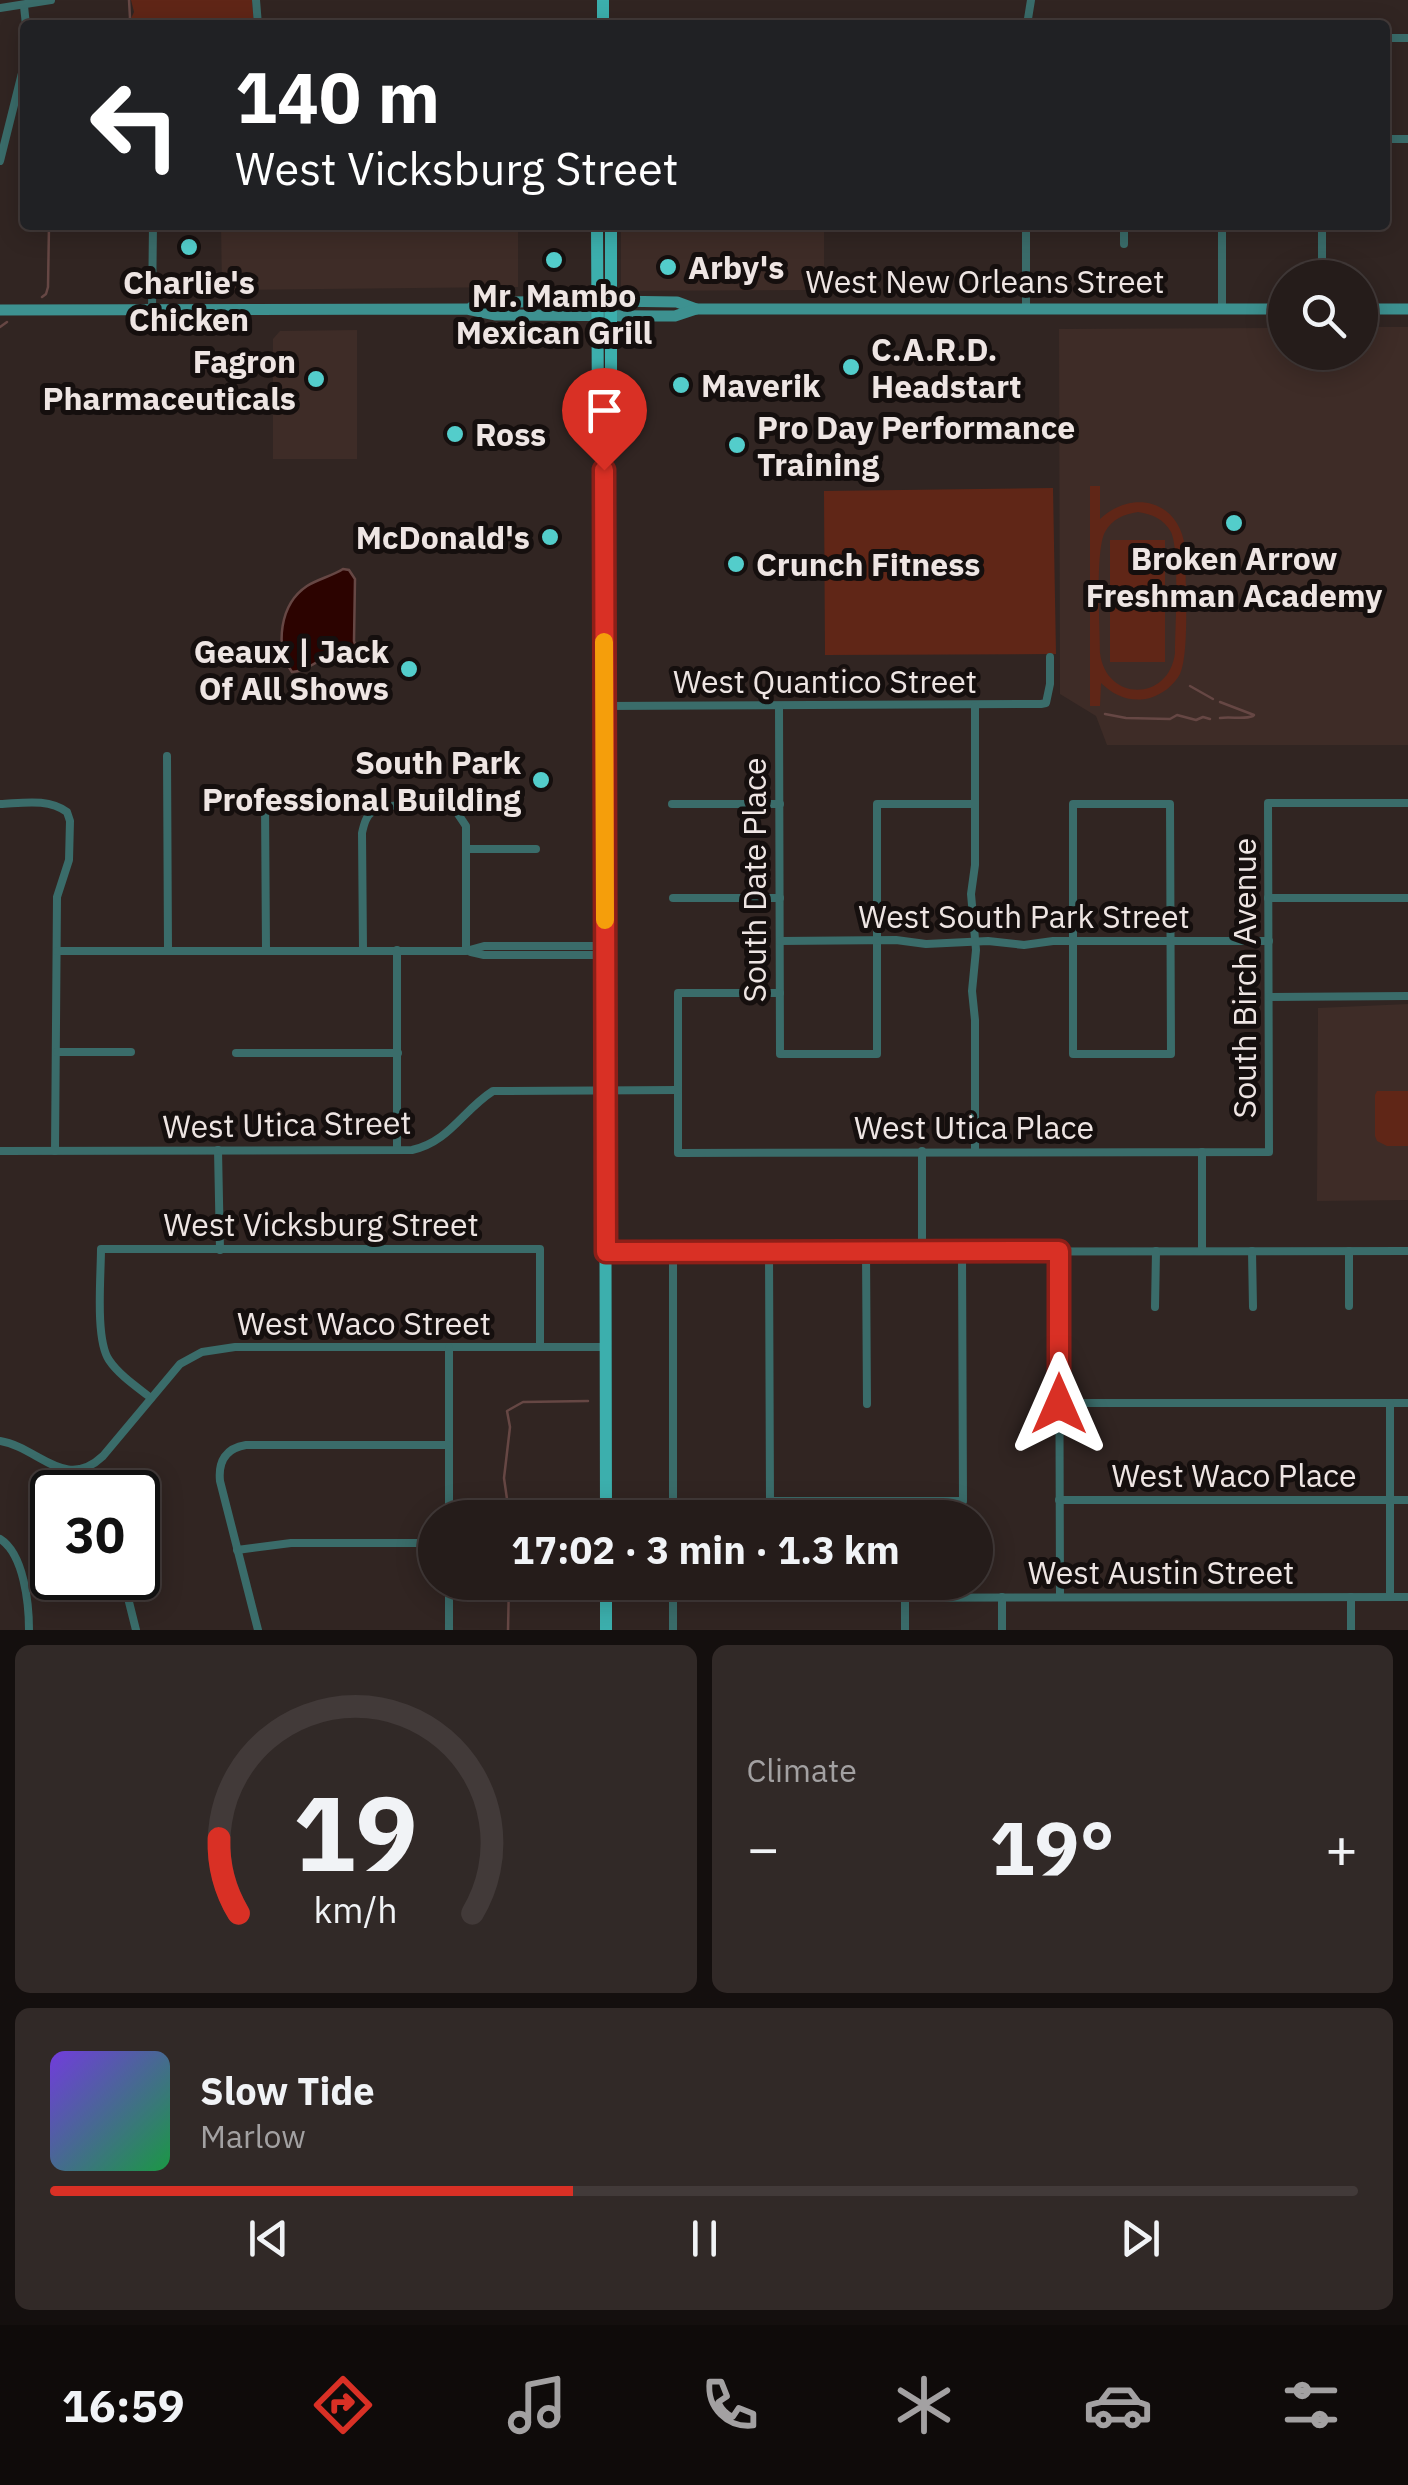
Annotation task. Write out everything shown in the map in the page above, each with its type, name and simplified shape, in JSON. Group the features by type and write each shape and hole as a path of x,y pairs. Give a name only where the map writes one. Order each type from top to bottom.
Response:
{"main road":[{"path":"597,230 610,425 604,437 606,1500"},
{"path":"604,308 610,230"},
{"name":"West New Orleans Street","path":"0,310 467,309 496,302 604,308 677,302 696,309 1268,308"},
{"path":"1378,308 1408,308"},
{"path":"606,1600 606,1630"}],"street":[{"path":"0,8 51,0"},
{"path":"24,6 25,20"},
{"path":"0,160 20,81"},
{"path":"152,310 153,230"},
{"path":"1026,230 1026,308"},
{"path":"1124,230 1124,244"},
{"path":"1222,230 1222,308"},
{"path":"1322,230 1322,260"},
{"name":"West Quantico Street","path":"604,706 1046,703 1050,657"},
{"name":"South Date Place","path":"779,706 780,1054 877,1054 877,940"},
{"path":"975,706 975,866 971,894 975,941 975,1152"},
{"path":"167,756 168,950"},
{"path":"0,804 48,803 63,808 70,821 69,860 58,889 56,1151"},
{"name":"South Birch Avenue","path":"1269,1152 1268,803 1408,803"},
{"path":"265,804 266,950"},
{"path":"672,804 780,804"},
{"path":"877,940 877,804 975,804"},
{"path":"1073,804 1170,804 1171,1054 1074,1054 1073,941 1073,804"},
{"path":"363,950 362,833 367,818 378,808 390,806 441,806 456,811 466,826 466,950"},
{"path":"467,849 536,848"},
{"path":"672,898 780,898"},
{"path":"1268,898 1408,898"},
{"name":"West South Park Street","path":"780,941 975,941 1024,945 1073,941 1269,941"},
{"path":"57,951 466,950 484,946 605,950"},
{"path":"397,950 397,1150"},
{"path":"678,1090 678,992 780,993"},
{"path":"1269,997 1408,996"},
{"path":"57,1052 130,1052"},
{"path":"236,1053 398,1053"},
{"name":"West Utica Place","path":"678,1090 678,1153 1269,1152"},
{"name":"West Utica Street","path":"0,1151 422,1148 438,1141 494,1091 678,1090"},
{"path":"218,1150 220,1250"},
{"path":"922,1152 922,1252"},
{"name":"South Birch Avenue","path":"1202,1152 1202,1251"},
{"name":"West Vicksburg Street","path":"151,1398 118,1370 106,1354 101,1335 101,1249 540,1249 540,1347"},
{"path":"1059,1251 1060,1598"},
{"path":"1155,1307 1156,1251"},
{"path":"1252,1251 1252,1307"},
{"path":"1349,1251 1349,1306"},
{"path":"606,1252 1408,1251"},
{"path":"673,1252 673,1500"},
{"path":"769,1252 770,1501 963,1501 962,1252"},
{"path":"866,1252 866,1404"},
{"name":"West Waco Street","path":"80,1469 103,1456 180,1364 212,1350 606,1347"},
{"path":"449,1348 449,1500"},
{"path":"1390,1403 1390,1597"},
{"path":"1059,1404 1408,1403"},
{"path":"0,1441 25,1448 54,1466 80,1469"},
{"path":"258,1630 220,1475 226,1453 246,1445 449,1445"},
{"name":"West Waco Place","path":"1060,1500 1408,1500"},
{"path":"0,1539 12,1548 17,1560 27,1600 29,1630"},
{"path":"237,1550 291,1542 418,1543"},
{"name":"West Austin Street","path":"993,1597 1408,1597"},
{"path":"1002,1597 1002,1630"},
{"path":"1351,1597 1352,1630"},
{"path":"128,1600 136,1630"},
{"path":"449,1600 449,1630"},
{"path":"673,1600 673,1630"},
{"path":"905,1600 905,1630"}],"shaded area":[{"path":"131,0 252,0 254,20 130,20 134,12"},
{"path":"221,230 518,230 518,287 222,290"},
{"path":"621,230 824,230 824,290 621,291"},
{"name":"Broken Arrow Freshman Academy","path":"1378,327 1408,327 1408,745 1107,745 1096,716 1060,694 1059,329 1268,328 1268,370 1378,370"},
{"name":"Fagron Pharmaceuticals","path":"357,330 357,459 273,459 273,339 280,331"},
{"path":"1090,486 1100,486 1100,519 1113,509 1140,502 1165,510 1174,519 1185,548 1186,632 1180,674 1168,689 1136,700 1117,695 1101,683 1100,706 1090,706","holes":["1138,512 1157,518 1171,532 1176,572 1175,653 1170,669 1162,681 1138,690 1113,681 1105,669 1100,653 1099,572 1102,541 1108,527 1115,520"]},
{"path":"1053,488 1056,654 825,655 824,491"},
{"path":"1110,540 1165,540 1165,662 1110,662"},
{"path":"343,569 349,570 355,579 354,641 359,656 347,662 323,659 292,672 282,638 291,603 307,586"},
{"path":"1408,1004 1408,1200 1317,1201 1318,1008"},
{"path":"1377,1091 1408,1091 1408,1146 1387,1146 1377,1141"}],"waterway":[{"path":"129,0 129,20"},
{"path":"42,297 48,287 49,230"},
{"path":"0,327 7,322"},
{"path":"1190,686 1213,699"},
{"path":"1220,702 1254,715"},
{"path":"1105,714 1210,719"},
{"path":"1220,718 1253,716"},
{"path":"507,1500 504,1478 510,1427 507,1411 523,1402 588,1401"},
{"path":"508,1630 509,1600"}],"slow traffic":[{"path":"604,642 605,920"}],"place":[{"name":"Charlie's Chicken","path":"189,247"},
{"name":"Mr. Mambo Mexican Grill","path":"554,260"},
{"name":"Arby's","path":"668,267"},
{"name":"C.A.R.D. Headstart","path":"851,367"},
{"name":"Fagron Pharmaceuticals","path":"316,379"},
{"name":"Maverik","path":"681,385"},
{"name":"Ross","path":"455,434"},
{"name":"Pro Day Performance Training","path":"737,445"},
{"name":"Broken Arrow Freshman Academy","path":"1234,523"},
{"name":"McDonald's","path":"550,537"},
{"name":"Crunch Fitness","path":"736,564"},
{"name":"Geaux | Jack Of All Shows","path":"409,669"},
{"name":"South Park Professional Building","path":"541,780"}],"route":[{"path":"604,470 606,1252 1059,1251 1059,1404"}]}
